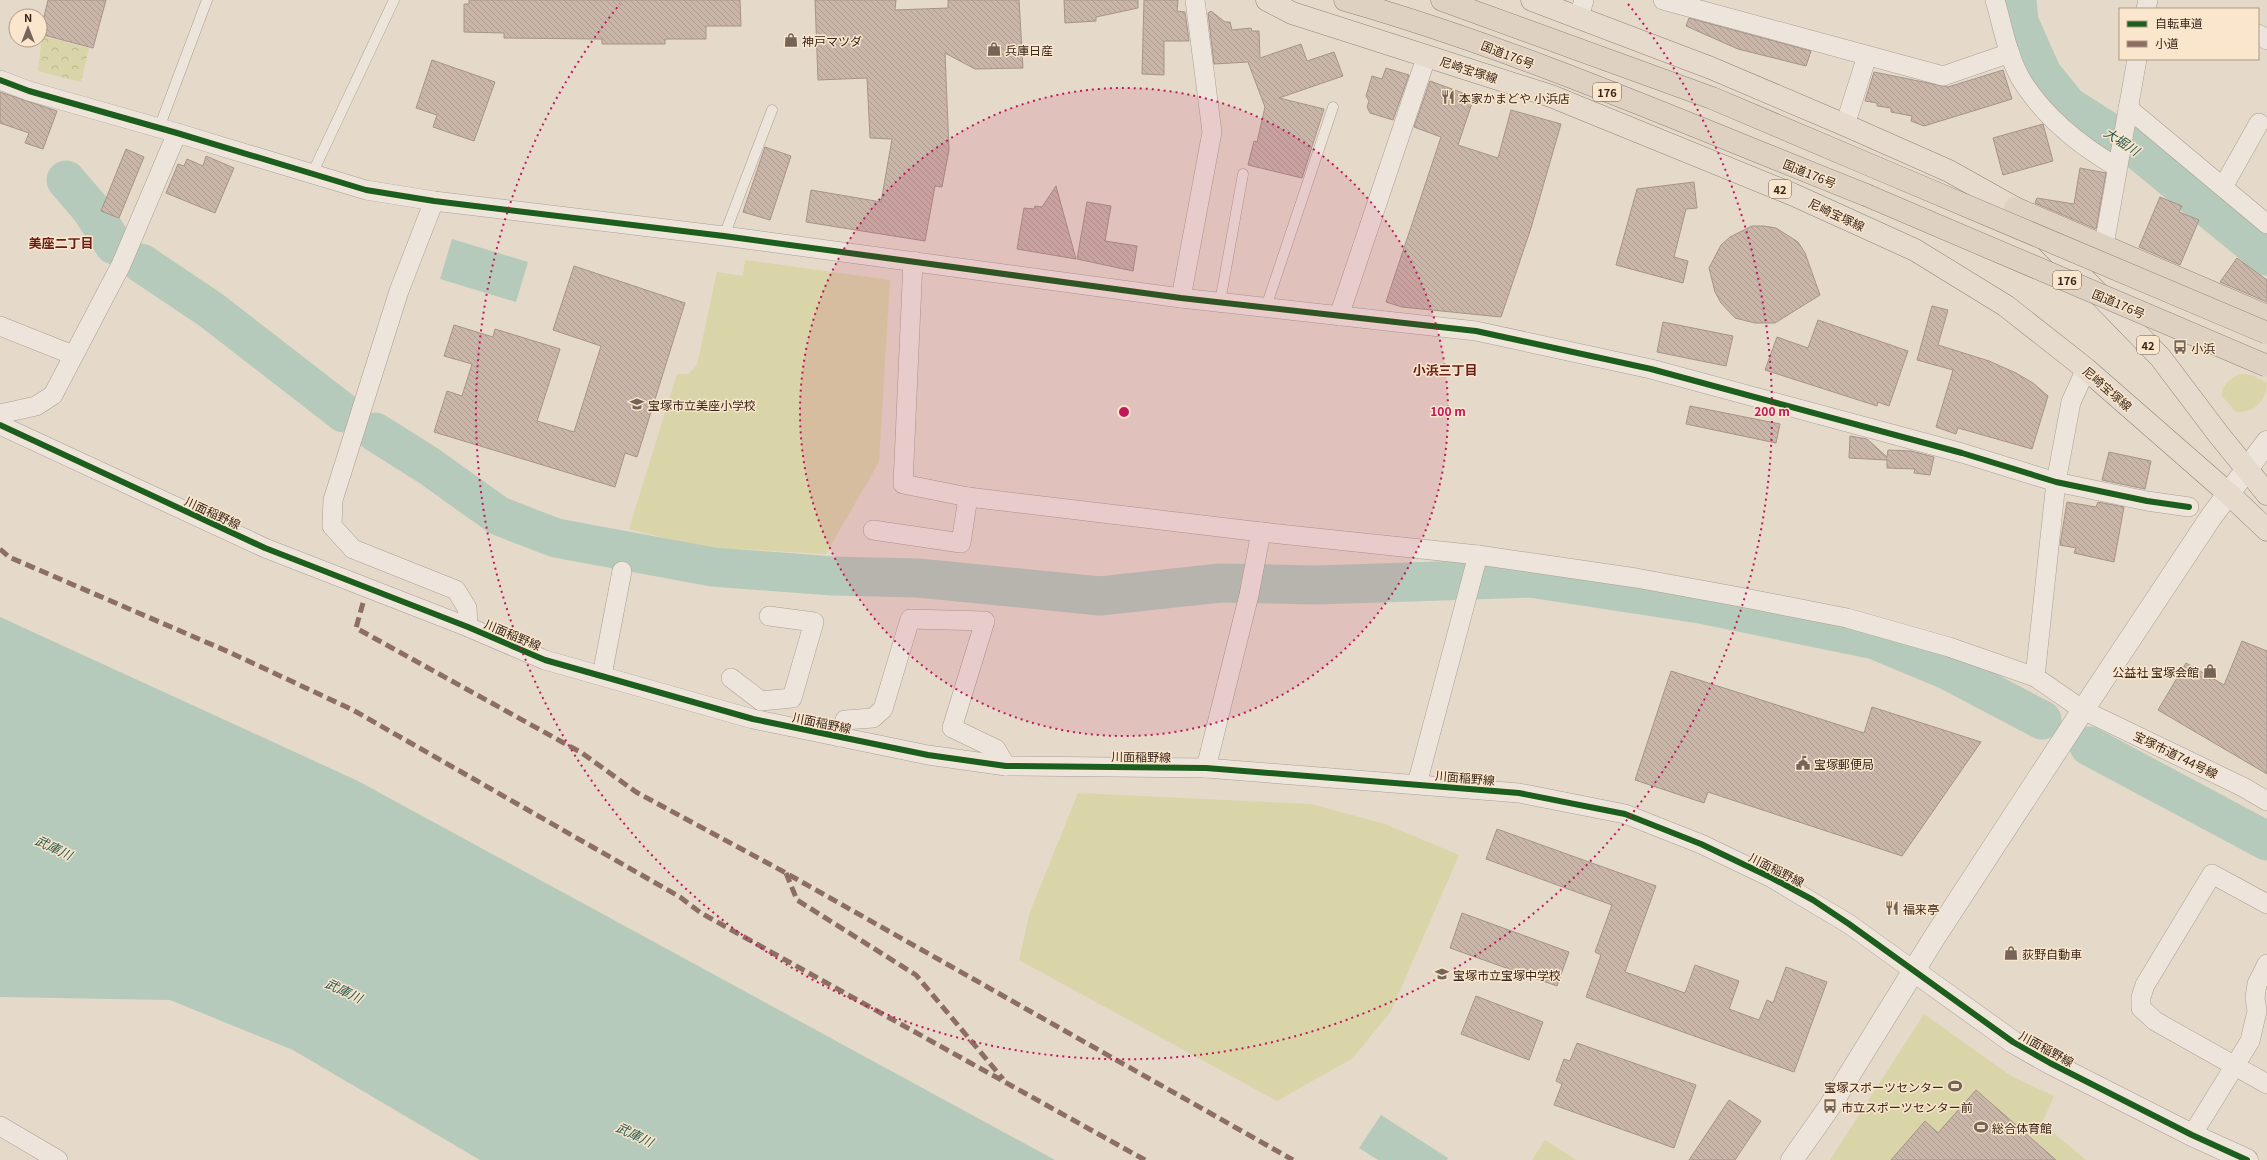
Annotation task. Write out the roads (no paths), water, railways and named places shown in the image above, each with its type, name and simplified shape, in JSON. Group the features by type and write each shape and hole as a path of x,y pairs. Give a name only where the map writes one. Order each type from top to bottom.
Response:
{"highway":[{"name":"国道176号","path":"1345,0 1414,20 1490,46 1866,195 2267,366"},
{"name":"176","path":"1442,0 1712,98 2267,333"},
{"path":"2015,208 2267,316"}],"main road":[{"name":"尼崎宝塚線","path":"1267,0 1292,13 1552,96 1794,195 1915,250 2006,306 2086,369 2230,494 2267,530"},
{"name":"42","path":"1532,0 1581,8 1712,68 1949,171 2015,208 2160,357 2267,494"}],"street":[{"path":"1181,298 1212,132 1195,0"},
{"path":"1663,0 1943,76 2010,52"},
{"path":"1995,0 2010,52 2024,83 2065,131 2088,150 2118,162"},
{"path":"1339,316 1427,55"},
{"path":"1845,125 1867,56"},
{"path":"2104,245 2137,60"},
{"path":"0,80 29,91 177,133 366,190 434,201 724,236 1181,298 1476,331 1651,369 1962,453 2056,482 2147,501 2189,507"},
{"path":"2126,116 2223,187 2267,224"},
{"path":"2223,187 2259,123"},
{"path":"0,414 36,406 53,395 121,264 177,133"},
{"path":"434,201 397,298 333,500 332,526 353,549 456,590 467,608 468,627"},
{"name":"宝塚市道744号線","path":"913,261 903,484 968,497 1261,532 1478,555 1636,578 1847,618 1949,648 2035,677 2083,710 2243,786 2267,801"},
{"path":"0,326 73,355"},
{"path":"2035,677 2056,482 2071,402 2086,369"},
{"name":"川面稲野線","path":"0,425 265,548 468,627 545,660 753,719 928,755 1006,766 1206,768 1417,784 1519,793 1625,814 1701,844 1772,878 1849,924 2013,1042 2050,1063 2192,1135 2248,1160"},
{"path":"1792,1160 1830,1106 1914,971 2083,710 2211,517 2230,494 2267,442"},
{"path":"872,530 961,543 968,497"},
{"path":"1206,768 1249,595 1261,532"},
{"path":"1417,784 1478,555"},
{"path":"602,675 622,571"},
{"path":"732,678 760,701 792,698 814,622 768,616"},
{"path":"839,737 845,720 873,718 883,709 910,620 985,621 952,728 996,749 1006,766"},
{"path":"753,719 760,701"},
{"path":"2267,904 2212,874 2145,985 2141,997 2141,1008 2155,1021 2267,1084"},
{"path":"2192,1135 2250,1041 2254,1028 2257,984 2267,964"},
{"path":"0,1126 58,1160"}],"lane":[{"path":"159,128 207,0"},
{"path":"312,174 394,0"},
{"path":"1266,307 1333,107"},
{"path":"724,236 772,110"},
{"path":"1220,302 1243,174"}],"water":[{"path":"452,239 528,262 516,302 440,279"},
{"name":"武庫川","path":"0,617 358,781 1055,1160 480,1160 293,1050 170,1000 0,997"},
{"path":"1381,1115 1448,1158 1447,1160 1378,1160 1359,1148"}],"waterway":[{"name":"大堀川","path":"2017,0 2019,22 2042,74 2068,106 2140,152 2267,256"},
{"path":"66,180 90,208 114,245"},
{"path":"141,263 211,310 344,413"},
{"path":"375,432 429,466 499,516 556,538 713,567 833,576 918,578 1100,596 1220,583 1318,585 1530,578 1700,604 1875,640 1947,670 2042,720"},
{"path":"2089,746 2267,841"}],"place":[{"name":"神戸マツダ","path":"791,40"},
{"name":"兵庫日産","path":"994,49"},
{"name":"本家かまどや 小浜店","path":"1448,97"},
{"name":"小浜","path":"2180,347"},
{"name":"宝塚市立美座小学校","path":"637,404"},
{"name":"公益社 宝塚会館","path":"2210,671"},
{"name":"宝塚郵便局","path":"1803,763"},
{"name":"福来亭","path":"1892,908"},
{"name":"荻野自動車","path":"2011,953"},
{"name":"宝塚市立宝塚中学校","path":"1442,974"},
{"name":"宝塚スポーツセンター","path":"1955,1086"},
{"name":"市立スポーツセンター前","path":"1830,1106"},
{"name":"総合体育館","path":"1981,1127"}],"district":[{"name":"美座二丁目","path":"61,242"},
{"name":"小浜三丁目","path":"1445,369"}]}
